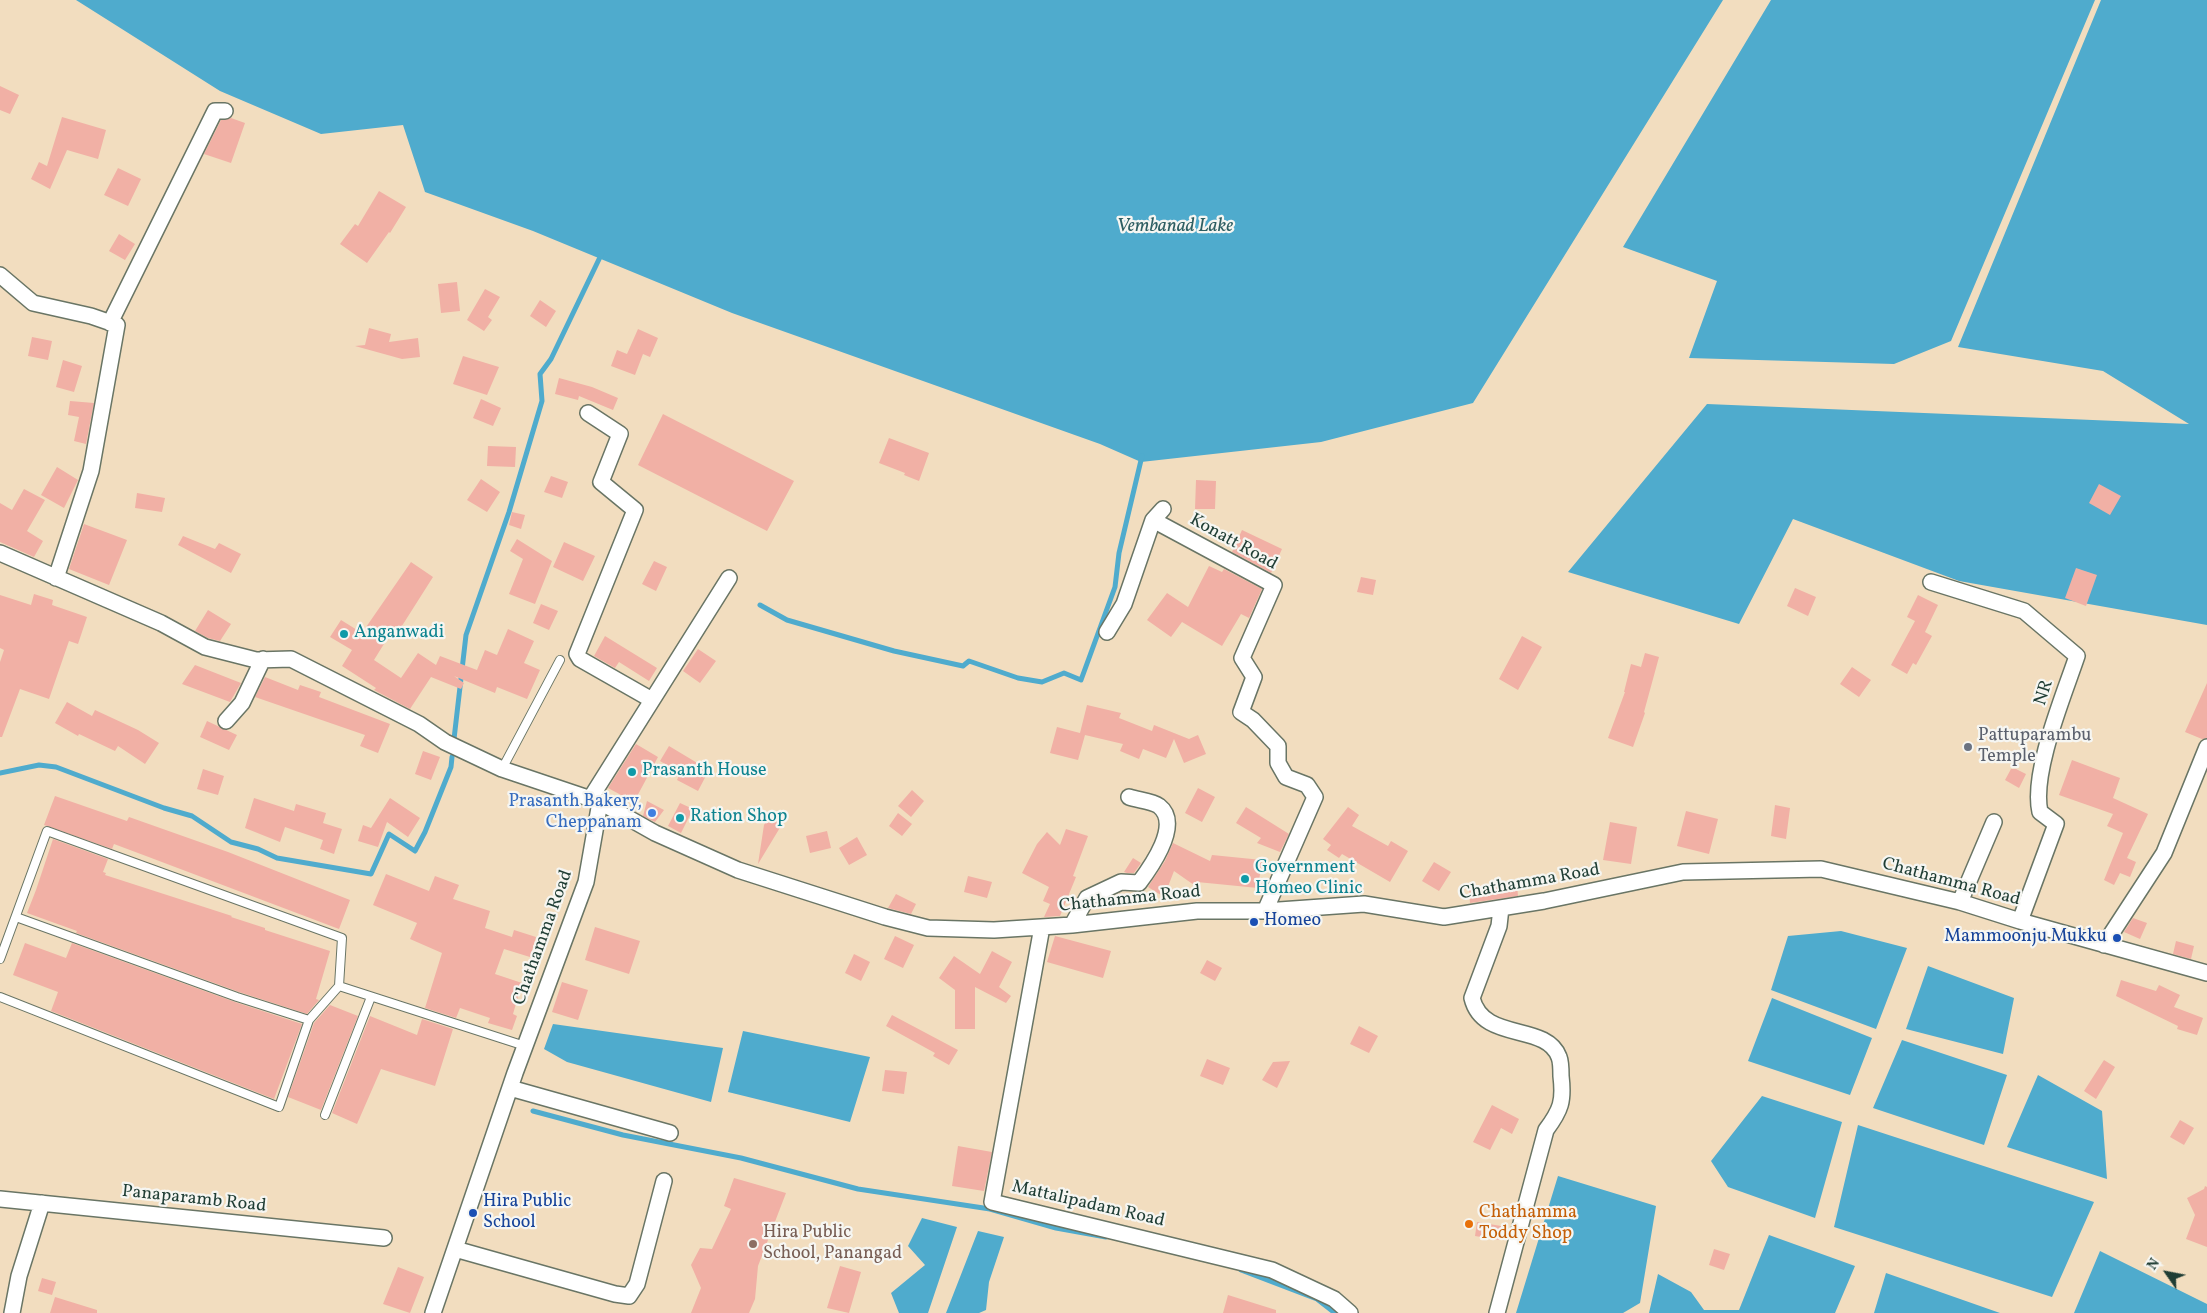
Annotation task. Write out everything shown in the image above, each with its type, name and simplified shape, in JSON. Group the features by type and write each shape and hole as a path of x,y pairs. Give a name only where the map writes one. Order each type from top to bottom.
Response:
{"street":[{"path":"110,323 215,112 225,112"},
{"path":"0,275 33,303 91,316 117,325 91,471 56,578"},
{"path":"588,413 620,434 601,482 635,510 577,654 580,660 652,700"},
{"name":"Konatt Road","path":"1107,632 1124,604 1158,515 1274,585 1242,658 1254,677 1241,712 1253,720 1278,746 1278,764 1286,777 1306,784 1315,797 1265,911"},
{"path":"0,553 160,623 205,647 256,660 291,659 419,724 445,742 502,769 595,800 652,700 729,578"},
{"name":"NR","path":"1931,582 2024,611 2077,656 2039,772 2037,800 2040,812 2056,824 2020,921"},
{"path":"226,721 242,703 263,660"},
{"path":"2104,945 2164,853 2207,747"},
{"path":"1072,925 1087,898 1121,882 1139,883 1157,857 1168,828 1166,816 1158,806 1128,797"},
{"name":"Chathamma Road","path":"433,1313 510,1088 586,882 595,800 655,833 738,870 885,917 928,928 994,930 1072,925 1197,911 1265,911 1364,904 1444,917 1544,901 1683,872 1821,869 1960,902 2020,921 2207,973"},
{"path":"1960,902 1994,822"},
{"path":"1497,1313 1546,1130 1558,1114 1563,1095 1559,1057 1547,1041 1507,1031 1486,1020 1475,1009 1472,998 1499,926 1501,908"},
{"name":"Mattalipadam Road","path":"1042,927 992,1202 1272,1270 1334,1299 1350,1313"},
{"path":"510,1088 670,1133"},
{"path":"455,1249 615,1294 630,1296 637,1284 664,1181"},
{"name":"Panaparamb Road","path":"0,1199 384,1238"},
{"path":"12,1313 19,1276 42,1203"}],"lane":[{"path":"502,769 560,660"},
{"path":"0,959 47,831 342,938 339,986 309,1020 279,1107 0,997"},
{"path":"16,917 309,1020"},
{"path":"339,986 525,1046"},
{"path":"325,1115 371,997"}],"water":[{"name":"Vembanad Lake","path":"76,0 1723,0 1473,403 1321,442 1141,462 1100,444 732,313 533,231 425,192 403,125 321,134 220,91"},
{"path":"1771,0 2095,0 1951,341 1894,364 1689,358 1717,281 1623,247"},
{"path":"2101,0 2207,0 2207,625 1959,581 1793,519 1739,624 1568,572 1707,404 2189,424 2103,371 1958,347"},
{"path":"1841,931 1907,948 1876,1029 1771,990 1788,936"},
{"path":"1928,966 2014,998 2003,1054 1906,1029"},
{"path":"1772,998 1872,1038 1850,1095 1748,1061"},
{"path":"553,1024 723,1048 711,1102 567,1062 544,1049"},
{"path":"743,1031 870,1057 850,1122 728,1092"},
{"path":"1902,1040 2007,1075 1984,1145 1873,1108"},
{"path":"2038,1075 2102,1111 2107,1179 2007,1147"},
{"path":"1762,1096 1842,1122 1815,1218 1728,1187 1711,1161"},
{"path":"1858,1125 2094,1202 2052,1297 1834,1227"},
{"path":"1558,1176 1656,1206 1640,1303 1623,1313 1516,1313"},
{"path":"922,1218 957,1227 928,1313 899,1313 891,1293 925,1265 908,1246"},
{"path":"978,1231 1004,1237 989,1282 986,1310 979,1313 946,1313"},
{"path":"1769,1235 1855,1266 1835,1313 1649,1313 1658,1274 1691,1292 1704,1310 1739,1310"},
{"path":"2100,1251 2207,1304 2207,1313 2074,1313"},
{"path":"1886,1273 2000,1313 1874,1313"}],"building":[{"path":"0,86 19,95 10,114 0,110"},
{"path":"62,117 106,130 98,159 67,150 50,189 31,179 39,162 47,166"},
{"path":"231,118 245,123 231,163 204,154 221,120"},
{"path":"118,168 141,179 128,206 104,195"},
{"path":"379,191 406,207 390,233 367,263 340,244 355,224 358,226"},
{"path":"119,234 135,244 125,260 109,251"},
{"path":"457,282 460,311 441,313 438,284"},
{"path":"485,289 500,297 488,317 492,320 484,331 467,320"},
{"path":"540,300 556,311 546,327 530,316"},
{"path":"369,328 391,334 389,342 418,338 420,357 402,359 355,346 365,345"},
{"path":"638,329 658,338 650,357 643,354 635,375 611,366 617,350 627,354"},
{"path":"32,337 52,341 48,360 28,356"},
{"path":"463,356 499,367 487,395 453,384"},
{"path":"63,360 82,366 74,392 56,387"},
{"path":"559,378 592,387 618,398 613,410 579,396 578,400 555,394"},
{"path":"481,399 501,408 493,426 473,418"},
{"path":"70,401 94,403 86,444 74,441 79,417 68,415"},
{"path":"663,414 794,481 767,531 638,465"},
{"path":"889,438 929,453 919,481 904,475 905,473 879,463"},
{"path":"488,446 516,447 515,467 487,466"},
{"path":"57,467 78,480 64,508 41,495"},
{"path":"551,476 568,482 562,498 544,492"},
{"path":"481,479 500,492 487,512 467,500"},
{"path":"1196,480 1216,481 1215,509 1195,509"},
{"path":"2099,484 2121,496 2110,515 2089,503"},
{"path":"24,489 45,500 27,531 43,541 34,557 0,542 0,503 12,510"},
{"path":"137,493 165,498 162,512 135,508"},
{"path":"512,512 525,515 521,529 509,525"},
{"path":"84,524 127,540 109,585 69,569"},
{"path":"1242,530 1282,549 1271,573 1232,552"},
{"path":"183,536 215,549 219,543 241,554 231,573 178,545"},
{"path":"517,539 552,561 535,604 509,594 523,559 510,551"},
{"path":"564,542 595,556 583,581 553,567"},
{"path":"654,561 667,567 656,591 642,584"},
{"path":"411,562 433,577 400,629 395,626 374,660 401,678 418,653 436,665 440,656 477,670 485,650 497,655 508,629 534,641 524,663 540,670 527,699 497,687 495,693 454,676 464,683 461,689 431,677 410,709 374,690 376,688 342,666 352,650 330,637 341,620 362,633"},
{"path":"1209,566 1222,572 1224,569 1262,589 1249,618 1241,614 1222,646 1182,622 1171,637 1147,620 1167,593 1188,607"},
{"path":"2076,568 2097,575 2086,606 2065,598"},
{"path":"1361,577 1376,580 1373,595 1357,592"},
{"path":"1795,588 1816,597 1808,616 1787,606"},
{"path":"34,594 53,600 52,605 87,617 78,644 69,641 49,699 20,689 2,737 0,737 0,662 4,650 0,648 0,595 31,605"},
{"path":"1918,595 1938,605 1925,632 1932,636 1916,665 1913,663 1907,674 1891,665 1915,621 1907,617"},
{"path":"541,604 558,611 549,630 533,623"},
{"path":"208,610 231,624 220,641 208,638 195,631"},
{"path":"605,636 657,668 649,681 619,662 615,668 594,656"},
{"path":"1522,636 1542,647 1518,690 1499,679"},
{"path":"698,649 716,661 700,683 683,671"},
{"path":"1645,653 1659,657 1645,713 1633,747 1608,738 1625,692 1631,664 1641,667"},
{"path":"195,665 241,683 230,702 182,684"},
{"path":"1852,667 1871,680 1859,697 1840,684"},
{"path":"265,677 298,690 300,685 321,692 319,697 390,724 378,753 360,746 365,735 255,697"},
{"path":"2207,683 2207,738 2202,739 2185,732"},
{"path":"67,702 92,716 95,710 138,730 159,743 145,764 118,746 115,751 79,734 78,736 55,723"},
{"path":"1087,705 1121,713 1119,718 1152,731 1154,725 1189,739 1198,735 1206,754 1184,763 1174,739 1166,758 1143,749 1139,759 1120,751 1123,744 1085,735 1078,760 1050,753 1057,727 1080,733"},
{"path":"207,721 237,735 229,750 200,737"},
{"name":"Prasanth House","path":"636,744 658,757 634,802 608,788"},
{"path":"669,746 709,770 698,791 677,780 680,773 660,761"},
{"path":"423,751 440,757 431,780 415,774"},
{"path":"2072,760 2120,778 2113,798 2148,814 2127,858 2136,862 2130,877 2120,873 2114,885 2104,880 2123,833 2107,826 2113,814 2059,795"},
{"path":"203,769 224,776 218,795 197,789"},
{"path":"2011,769 2016,769 2026,774 2019,788 2005,780"},
{"path":"1198,788 1215,797 1202,822 1185,813"},
{"path":"912,790 924,801 911,817 898,806"},
{"path":"55,796 127,821 129,817 228,852 350,900 339,929 114,844 112,849 44,825"},
{"path":"254,798 294,811 296,804 326,813 323,823 342,829 334,854 320,849 323,840 285,827 280,842 245,828"},
{"path":"390,798 420,818 408,837 387,822 378,847 358,841 363,825 371,828"},
{"path":"647,801 664,810 655,822 643,816"},
{"name":"Ration Shop","path":"680,803 693,809 681,833 668,826"},
{"path":"1775,805 1790,808 1786,839 1771,836"},
{"path":"1246,807 1289,834 1280,852 1257,843 1261,838 1236,823"},
{"path":"1348,807 1359,815 1352,826 1388,846 1391,841 1408,851 1390,882 1342,854 1339,858 1327,850 1331,845 1323,839"},
{"path":"1686,811 1718,819 1709,854 1677,846"},
{"path":"771,812 782,819 781,826 758,864 764,825"},
{"path":"898,813 912,824 902,836 889,826"},
{"path":"1610,822 1637,827 1631,864 1603,860"},
{"path":"1066,829 1088,836 1073,876 1076,877 1060,916 1044,917 1050,904 1043,901 1049,887 1022,873 1037,844 1047,832 1060,845"},
{"path":"827,831 831,848 810,853 806,836"},
{"path":"857,837 867,855 849,865 839,848"},
{"path":"53,839 108,859 103,872 106,873 105,875 232,916 265,928 265,930 330,951 316,999 319,1000 307,1014 239,992 76,933 77,931 27,913"},
{"path":"1173,843 1210,861 1212,855 1262,860 1258,888 1197,882 1194,885 1174,871 1164,897 1148,887 1165,861"},
{"path":"1133,858 1141,863 1134,873 1124,872"},
{"path":"1434,862 1451,872 1439,891 1422,881"},
{"path":"386,874 429,891 435,876 459,885 453,899 490,911 485,928 512,937 514,930 536,937 530,957 504,949 495,974 522,983 513,1014 517,1016 512,1030 488,1023 490,1018 460,1008 456,1018 425,1008 442,953 410,939 417,923 373,905"},
{"path":"968,876 992,882 987,898 964,892"},
{"path":"1517,884 1518,896 1470,903 1469,889"},
{"path":"896,894 916,904 911,914 888,908"},
{"path":"2133,918 2147,923 2140,939 2124,932"},
{"path":"595,927 640,941 629,974 585,960"},
{"path":"895,936 914,945 903,968 884,959"},
{"path":"1055,936 1111,951 1103,978 1047,962"},
{"path":"2176,941 2194,946 2191,959 2173,954"},
{"path":"25,943 66,958 72,943 235,1002 302,1024 274,1099 51,1011 58,992 13,975"},
{"path":"992,951 1012,962 999,987 1011,996 1006,1003 975,987 975,1029 955,1029 955,990 939,978 954,956 980,974"},
{"path":"854,954 870,962 861,981 845,973"},
{"path":"1207,960 1222,968 1215,981 1200,973"},
{"path":"2121,980 2156,991 2159,985 2180,995 2174,1007 2203,1018 2197,1035 2177,1029 2178,1026 2116,996"},
{"path":"562,982 588,990 578,1020 552,1012"},
{"path":"330,1005 358,1016 321,1110 288,1097 314,1023"},
{"path":"892,1015 958,1050 949,1065 933,1056 935,1053 886,1026"},
{"path":"370,1016 417,1035 422,1019 453,1029 435,1086 381,1069 357,1124 332,1113"},
{"path":"1359,1026 1378,1036 1369,1053 1350,1044"},
{"path":"1207,1059 1230,1068 1223,1085 1200,1076"},
{"path":"2104,1060 2115,1067 2096,1099 2084,1091"},
{"path":"1290,1061 1277,1088 1262,1080 1273,1062"},
{"path":"885,1070 907,1072 904,1094 882,1091"},
{"path":"1492,1105 1519,1119 1512,1134 1501,1128 1490,1150 1473,1142"},
{"path":"2180,1120 2194,1128 2184,1145 2170,1137"},
{"path":"958,1146 992,1152 984,1191 952,1186"},
{"path":"734,1178 786,1193 758,1266 755,1299 749,1313 691,1313 701,1288 691,1265 700,1248 712,1249 731,1209 724,1206"},
{"path":"2205,1186 2207,1187 2207,1247 2186,1239 2195,1215 2187,1198 2204,1189"},
{"path":"1477,1222 1501,1226 1499,1240 1475,1236"},
{"path":"1714,1249 1730,1254 1724,1270 1709,1265"},
{"path":"840,1266 861,1272 849,1313 827,1308"},
{"path":"398,1267 424,1277 410,1313 383,1304"},
{"path":"42,1278 56,1282 52,1295 38,1291"},
{"path":"1228,1295 1276,1310 1276,1313 1223,1313"},
{"path":"55,1297 97,1310 97,1313 50,1313"}],"waterway":[{"path":"454,739 466,635 509,512 542,401 540,374 551,359 602,253"},
{"path":"760,605 787,620 894,651 963,666 969,661 1018,678 1042,682 1064,673 1081,680 1115,587 1119,553 1142,456"},
{"path":"0,773 39,765 56,767 164,808 192,816 231,842 258,849 277,858 371,874 389,834 415,851 425,832 451,767 452,757"},
{"path":"533,1111 623,1135 741,1158 858,1189 990,1209 1056,1228 1106,1237"},
{"path":"1241,1270 1317,1299 1335,1313"}],"place":[{"name":"Anganwadi","path":"344,634"},
{"name":"Pattuparambu Temple","path":"1968,747"},
{"name":"Prasanth House","path":"632,772"},
{"name":"Prasanth Bakery, Cheppanam","path":"652,813"},
{"name":"Ration Shop","path":"680,818"},
{"name":"Government Homeo Clinic","path":"1245,879"},
{"name":"Homeo","path":"1254,922"},
{"name":"Mammoonju Mukku","path":"2117,938"},
{"name":"Hira Public School","path":"473,1213"},
{"name":"Chathamma Toddy Shop","path":"1469,1224"},
{"name":"Hira Public School, Panangad","path":"753,1244"}]}
